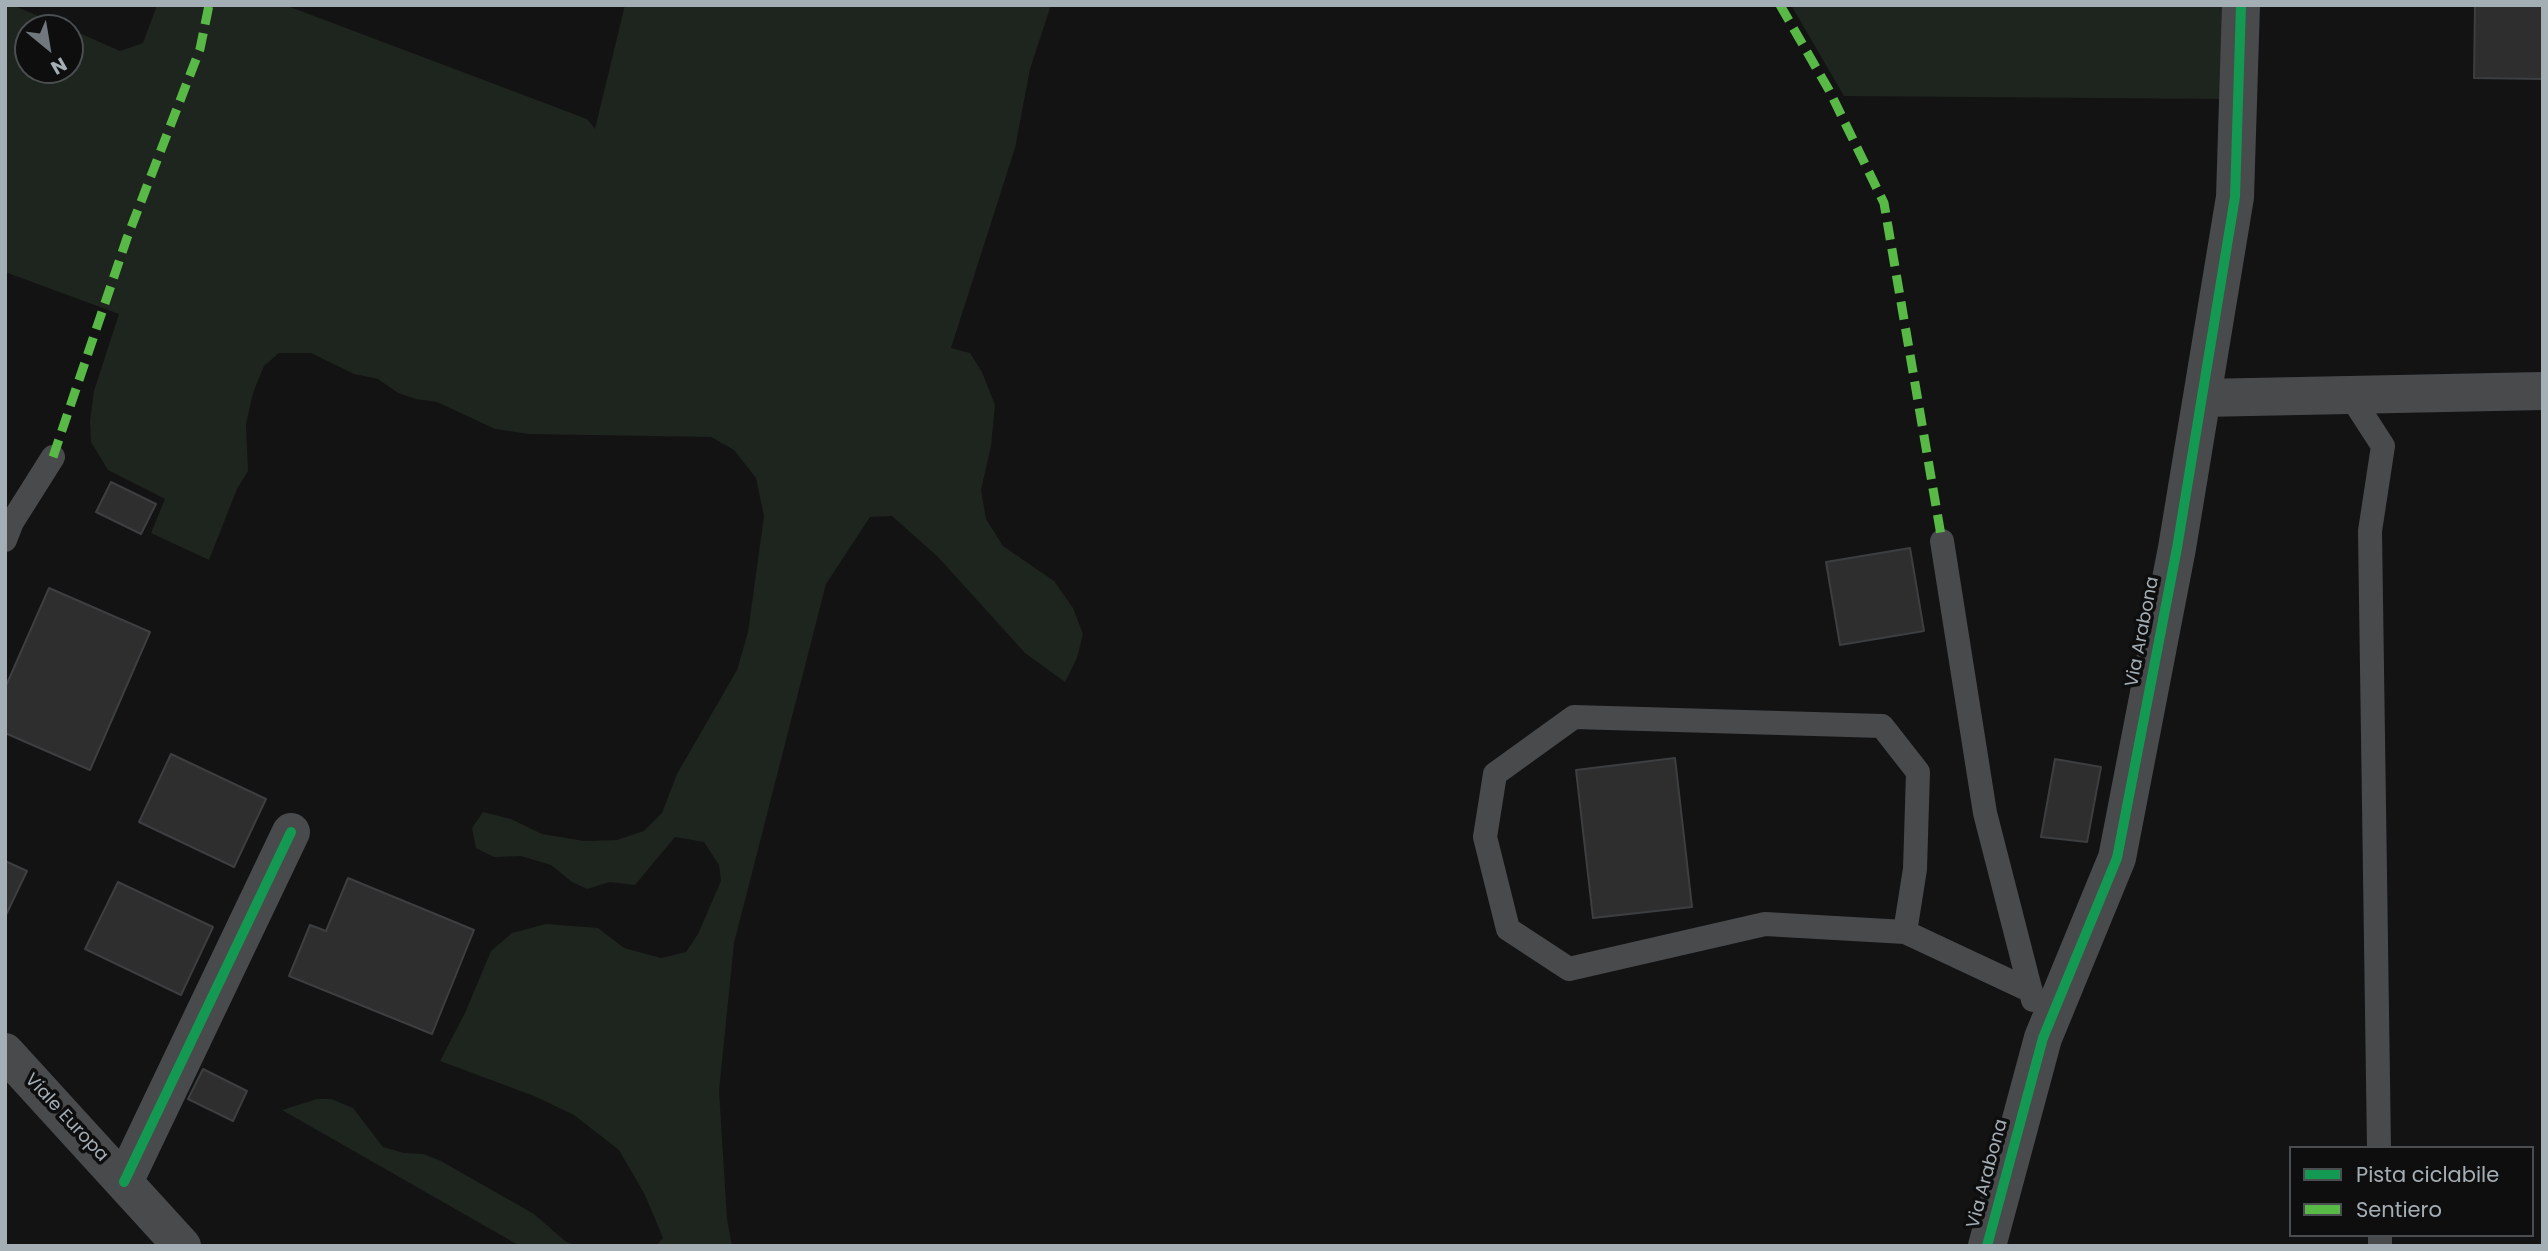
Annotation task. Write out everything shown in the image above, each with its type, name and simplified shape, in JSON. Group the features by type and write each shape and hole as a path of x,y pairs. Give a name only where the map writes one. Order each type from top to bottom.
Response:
{"street":[{"name":"Via Arabona","path":"1987,1246 2043,1038 2116,858 2177,548 2235,197 2241,5"},
{"path":"2202,398 2543,391"},
{"path":"124,1182 291,832"},
{"name":"Viale Europa","path":"5,1052 182,1246"}],"lane":[{"path":"2350,395 2383,446 2370,531 2379,1146"},
{"path":"5,540 12,522 53,457"},
{"path":"1942,541 1985,813 2043,1038"},
{"path":"1905,932 1915,869 1918,772 1882,726 1574,717 1495,774 1485,837 1508,929 1569,969 1765,924 1905,932 2031,991"}],"shaded area":[{"path":"5,5 12,5 34,14 14,14 14,84 84,84 84,35 120,51 143,43 157,5 285,5 587,119 595,129 625,5 1051,5 1030,69 1015,148 951,348 970,353 982,372 995,405 991,446 981,490 986,519 1003,546 1054,581 1073,608 1083,634 1077,658 1065,682 1025,653 938,557 892,516 870,517 826,584 734,943 719,1091 727,1219 732,1246 656,1246 663,1238 645,1195 619,1150 574,1115 534,1096 440,1061 465,1013 491,951 512,933 546,924 598,928 624,948 661,958 686,952 698,934 721,881 719,865 704,842 675,837 635,885 610,882 587,889 572,882 551,865 521,856 494,857 476,848 472,828 483,812 511,819 542,834 584,841 617,840 644,831 662,813 677,774 737,670 748,632 764,516 756,478 734,450 711,437 529,434 495,429 437,402 398,393 378,379 354,374 311,353 279,353 264,366 253,393 246,424 248,471 237,489 209,560 151,533 165,499 108,470 91,442 90,421 94,391 119,314 5,272"},
{"path":"1791,5 2230,5 2227,99 1844,96"},
{"path":"317,1099 331,1099 353,1108 383,1147 404,1153 423,1154 441,1161 534,1214 565,1241 576,1246 520,1246 282,1110"}],"building":[{"path":"2475,5 2543,5 2543,79 2474,78"},
{"path":"111,482 156,504 141,534 96,512"},
{"path":"1910,548 1924,631 1840,645 1826,562"},
{"path":"49,588 150,632 90,770 5,733 5,688"},
{"path":"171,754 266,799 234,867 139,822"},
{"path":"1675,758 1692,907 1593,918 1576,770"},
{"path":"2055,759 2101,767 2087,842 2041,837"},
{"path":"5,861 27,871 5,917"},
{"path":"348,878 474,930 432,1034 289,976 310,925 326,931"},
{"path":"118,882 213,927 181,995 85,949"},
{"path":"203,1069 247,1091 233,1121 188,1099"}],"marked path":[{"path":"53,457 127,238 200,49 209,5"},
{"path":"1780,5 1829,90 1884,203 1942,541"}],"cycle path":[{"path":"1987,1246 2043,1038 2117,858 2177,548 2235,197 2241,5"},
{"path":"124,1182 291,832"}]}
